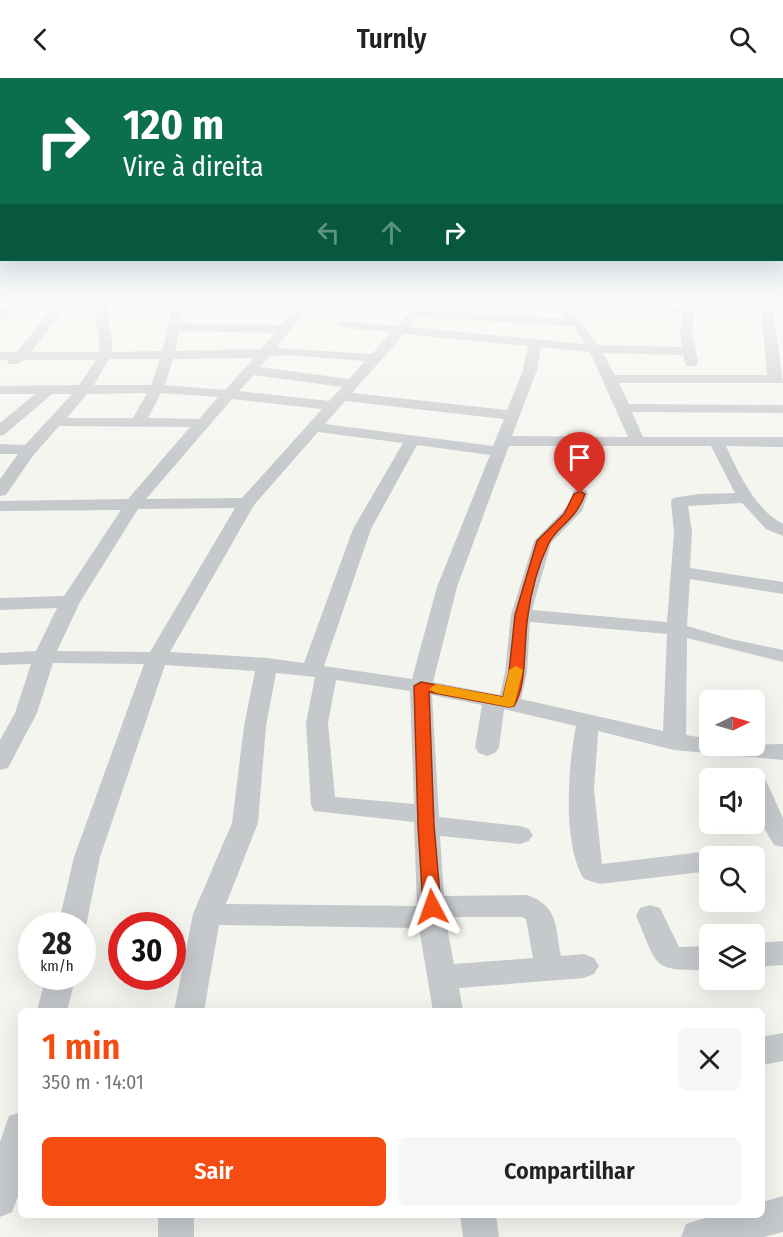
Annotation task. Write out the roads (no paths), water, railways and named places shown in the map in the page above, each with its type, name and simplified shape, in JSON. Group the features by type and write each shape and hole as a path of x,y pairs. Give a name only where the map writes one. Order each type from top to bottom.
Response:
{"street":[{"path":"3,361 21,356"},
{"path":"0,490 30,450 91,381 104,356"},
{"path":"138,422 157,389 166,356"},
{"path":"2,756 26,713 44,657 70,602 97,557 134,503 263,356"},
{"path":"345,356 375,358"},
{"path":"447,1008 432,912 421,686 447,587 530,370 532,356"},
{"path":"600,356 612,379 637,440"},
{"path":"689,356 696,379"},
{"path":"612,379 779,379 777,356"},
{"path":"75,912 87,857 157,657 248,503 375,358"},
{"path":"251,370 343,395"},
{"path":"0,390 157,389 343,395 511,415"},
{"path":"0,431 47,391"},
{"path":"623,408 783,409"},
{"path":"55,422 202,423"},
{"path":"315,427 412,440 500,446 637,440 783,442"},
{"path":"412,440 362,529 320,670 317,723 323,805 520,835"},
{"path":"716,441 747,498 770,524 783,531"},
{"path":"0,449 30,450"},
{"path":"487,748 502,701 516,672 521,615 543,541 576,507 580,494"},
{"path":"674,742 677,629 683,532 679,502 699,498 747,498"},
{"path":"0,506 248,503"},
{"path":"681,572 783,588"},
{"path":"0,604 70,602"},
{"path":"521,615 677,629 727,644 783,656"},
{"path":"0,659 157,657 320,670 502,701 674,742 699,746"},
{"path":"190,1008 207,914 245,823 255,726 267,664"},
{"path":"589,720 582,747 580,788 585,855 588,866 593,872 600,874 699,862"},
{"path":"765,752 783,752"},
{"path":"765,806 783,838"},
{"path":"207,914 432,912 527,906 539,914 549,969"},
{"path":"650,916 667,954 673,959 699,958"},
{"path":"765,954 783,953"},
{"path":"442,977 584,966"},
{"path":"53,1008 57,990"},
{"path":"765,1050 783,1047"},
{"path":"0,1200 18,1137"},
{"path":"699,1237 783,1214"},
{"path":"176,1237 177,1218"},
{"path":"478,1218 481,1237"}]}
